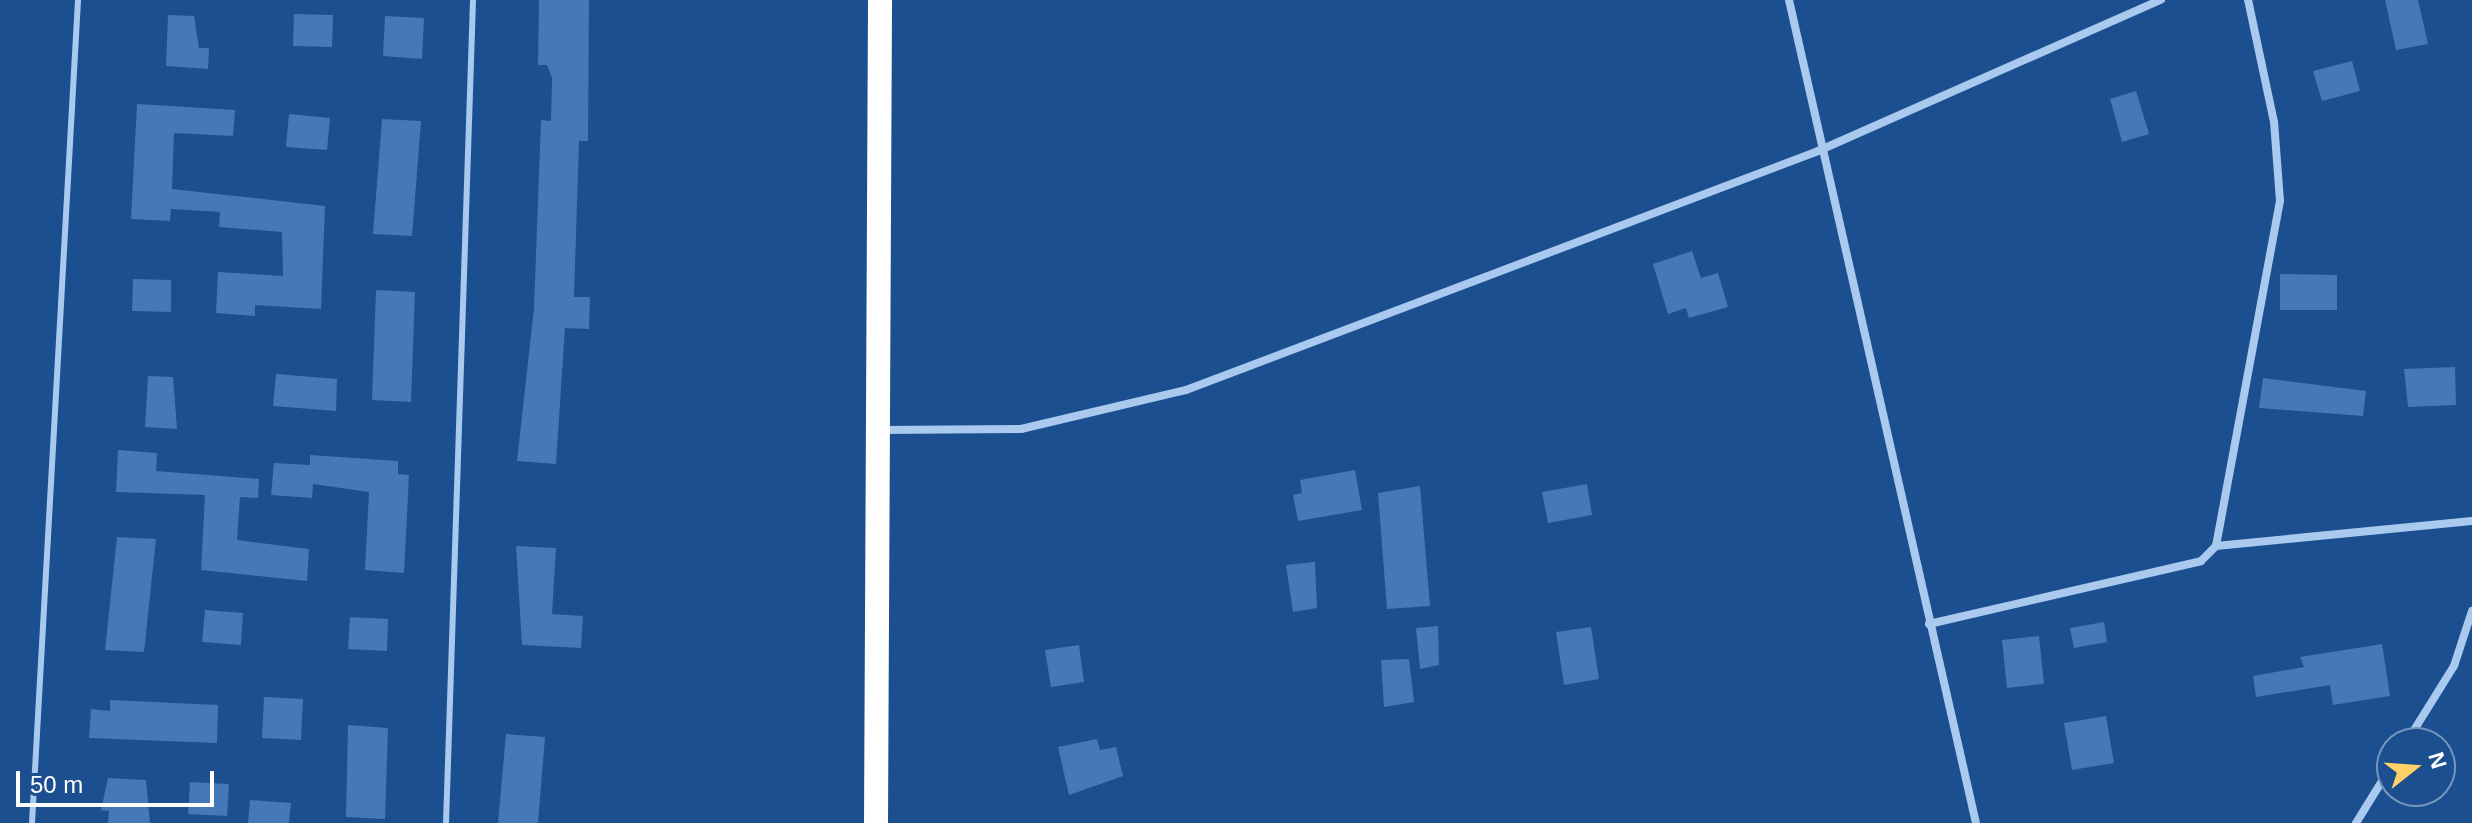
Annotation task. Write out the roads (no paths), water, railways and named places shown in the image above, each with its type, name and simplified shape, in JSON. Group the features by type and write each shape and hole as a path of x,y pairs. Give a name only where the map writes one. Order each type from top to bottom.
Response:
{"highway":[{"path":"876,823 875,430 880,0"}],"street":[{"path":"1789,0 1818,151 1976,823"},
{"path":"875,430 1021,429 1122,411 1818,151 2161,0"},
{"path":"1929,624 2201,561 2216,546 2280,201 2274,122 2248,0"},
{"path":"2216,546 2472,521"},
{"path":"2416,727 2454,666 2472,611"},
{"path":"2356,823 2376,791"}],"lane":[{"path":"32,823 78,0"},
{"path":"446,823 473,0"}]}
